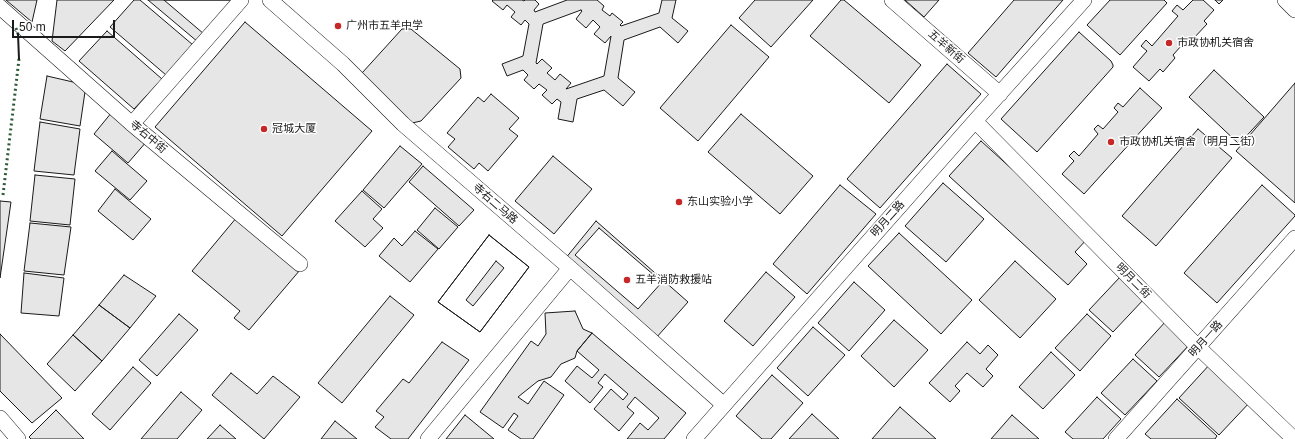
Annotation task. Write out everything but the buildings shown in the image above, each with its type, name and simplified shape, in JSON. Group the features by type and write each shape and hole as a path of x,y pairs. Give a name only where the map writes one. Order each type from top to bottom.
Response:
{"street":[{"path":"132,124 241,0"},
{"name":"寺右二马路","path":"270,0 343,64 402,124 570,268 724,405"},
{"name":"五羊新街","path":"892,0 1000,94"},
{"name":"明月二路","path":"694,439 1084,0"},
{"path":"1285,0 1295,10"},
{"name":"寺右中街","path":"0,7 132,124 300,264"},
{"name":"明月二街","path":"975,121 1199,348 1294,439"},
{"name":"明月一路","path":"1116,439 1199,348 1295,238"},
{"path":"428,439 570,268"},
{"path":"0,418 18,439"}],"hedge":[{"path":"16,28 18,34"},
{"path":"3,195 19,59"}],"wall":[{"path":"18,34 19,59"}],"place":[{"name":"广州市五羊中学","path":"338,26"},
{"name":"市政协机关宿舍","path":"1169,43"},
{"name":"冠城大厦","path":"264,129"},
{"name":"市政协机关宿舍（明月二街）","path":"1111,142"},
{"name":"东山实验小学","path":"679,202"},
{"name":"五羊消防救援站","path":"627,280"}]}
